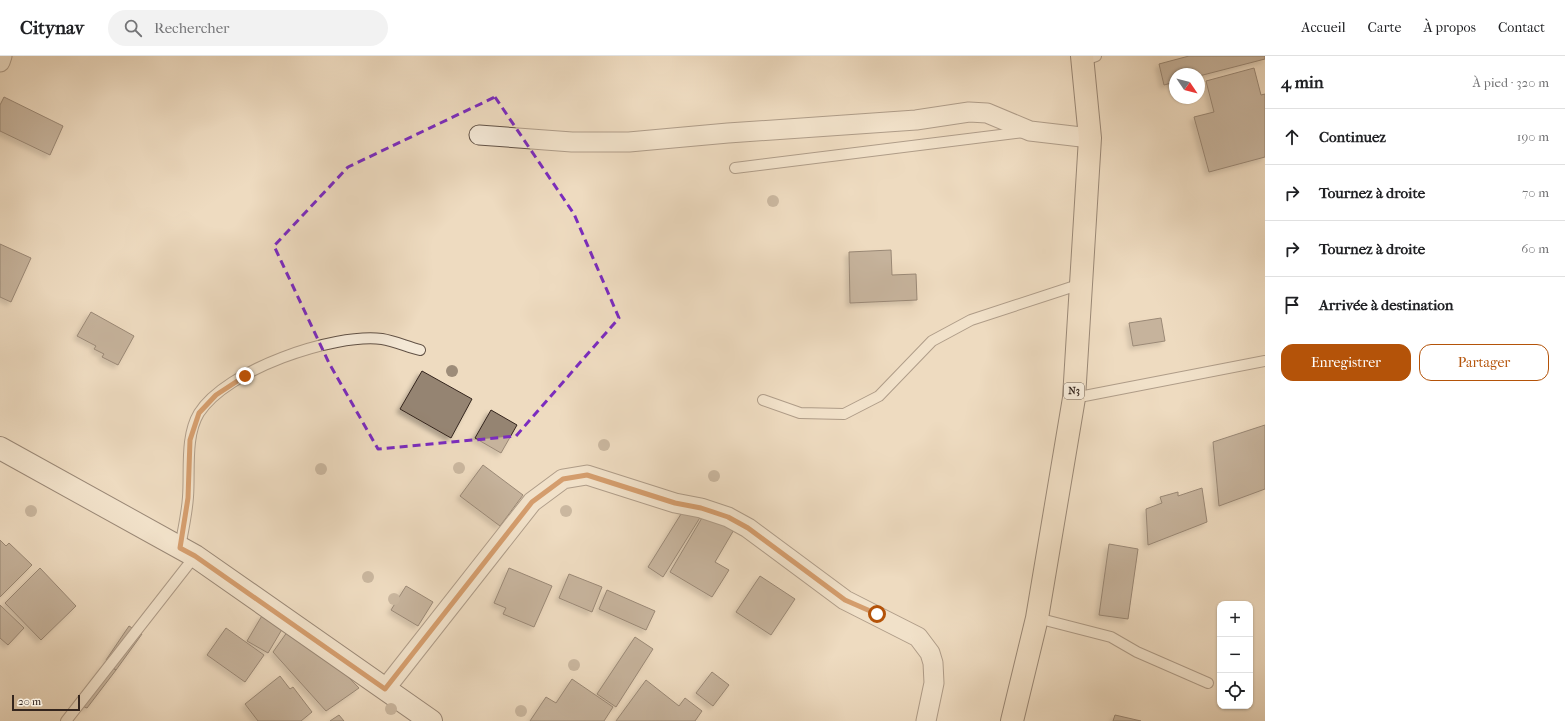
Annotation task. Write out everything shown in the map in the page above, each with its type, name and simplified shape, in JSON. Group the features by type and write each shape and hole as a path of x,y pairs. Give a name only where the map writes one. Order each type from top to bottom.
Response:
{"highway":[{"name":"N3","path":"1012,721 1037,618 1074,398 1090,138 1087,58"}],"street":[{"path":"0,62 2,56"},
{"path":"479,134 572,142 629,142 728,133 916,120 969,112 987,113 1030,131 1090,138"},
{"path":"0,448 188,552 431,721"},
{"path":"385,689 532,502 563,479 587,475 675,503 701,508 728,517 748,528 781,551 845,600 918,637 930,653 933,663 934,683 926,721"}],"lane":[{"path":"735,168 1030,131"},
{"path":"764,400 800,413 844,414 879,396 932,341 971,320 1081,284"},
{"path":"66,721 188,552 190,440 199,413 216,395 245,376 294,352 341,340 382,339 420,350"},
{"path":"1074,398 1265,361"},
{"path":"1037,618 1111,637 1137,652 1208,683"}],"highlighted area":[{"path":"495,97 574,214 619,318 516,436 378,449 329,363 274,246 348,167"}],"building":[{"path":"1189,56 1265,56 1265,59 1205,74 1205,68 1169,68 1169,84 1164,85 1159,64"},
{"path":"1254,68 1261,95 1265,94 1265,157 1209,172 1194,117 1214,112 1206,81"},
{"path":"4,97 63,126 50,155 0,131 0,105"},
{"path":"0,244 31,258 11,302 0,297"},
{"path":"891,250 892,275 916,274 917,300 850,303 849,252"},
{"path":"91,312 134,336 118,365 102,357 104,354 94,349 96,346 77,336"},
{"path":"1161,318 1165,341 1133,346 1129,323"},
{"path":"422,371 472,399 451,438 400,409"},
{"path":"491,410 517,425 501,453 475,438"},
{"path":"1265,425 1265,489 1219,506 1213,442"},
{"path":"483,465 523,495 500,526 460,496"},
{"path":"1202,488 1207,522 1148,545 1146,509 1162,503 1160,497 1178,492 1178,496"},
{"path":"686,506 701,516 663,577 648,567"},
{"path":"706,511 735,528 715,562 729,570 712,597 670,572"},
{"path":"0,540 6,546 9,543 32,565 0,597"},
{"path":"1109,544 1138,549 1128,619 1099,615"},
{"path":"40,568 76,606 41,640 5,603"},
{"path":"509,568 552,586 534,627 503,614 506,608 494,603"},
{"path":"569,574 602,587 592,612 559,598"},
{"path":"760,576 795,599 771,635 736,612"},
{"path":"406,586 433,602 418,626 391,610"},
{"path":"607,590 655,611 646,630 599,609"},
{"path":"0,605 24,628 8,645 0,638"},
{"path":"263,614 284,626 268,653 247,641"},
{"path":"129,626 142,634 116,670 106,660"},
{"path":"226,628 264,655 245,682 207,655"},
{"path":"290,628 326,654 359,688 326,711 273,652"},
{"path":"635,637 653,649 616,707 597,694"},
{"path":"104,664 116,670 87,708 77,704"},
{"path":"712,672 729,685 713,706 696,693"},
{"path":"280,676 290,689 293,687 312,712 301,721 258,721 245,704"},
{"path":"572,679 613,707 604,721 530,721 546,697 556,703"},
{"path":"646,680 679,706 685,698 702,711 695,721 616,721"},
{"path":"339,715 344,721 330,721"},
{"path":"1115,715 1141,721 1113,721"}],"route":[{"path":"245,376 216,395 199,413 190,440 188,498 180,548 195,556 385,689 532,502 563,479 587,475 675,503 701,508 728,517 748,528 781,551 845,600 877,614"}]}
